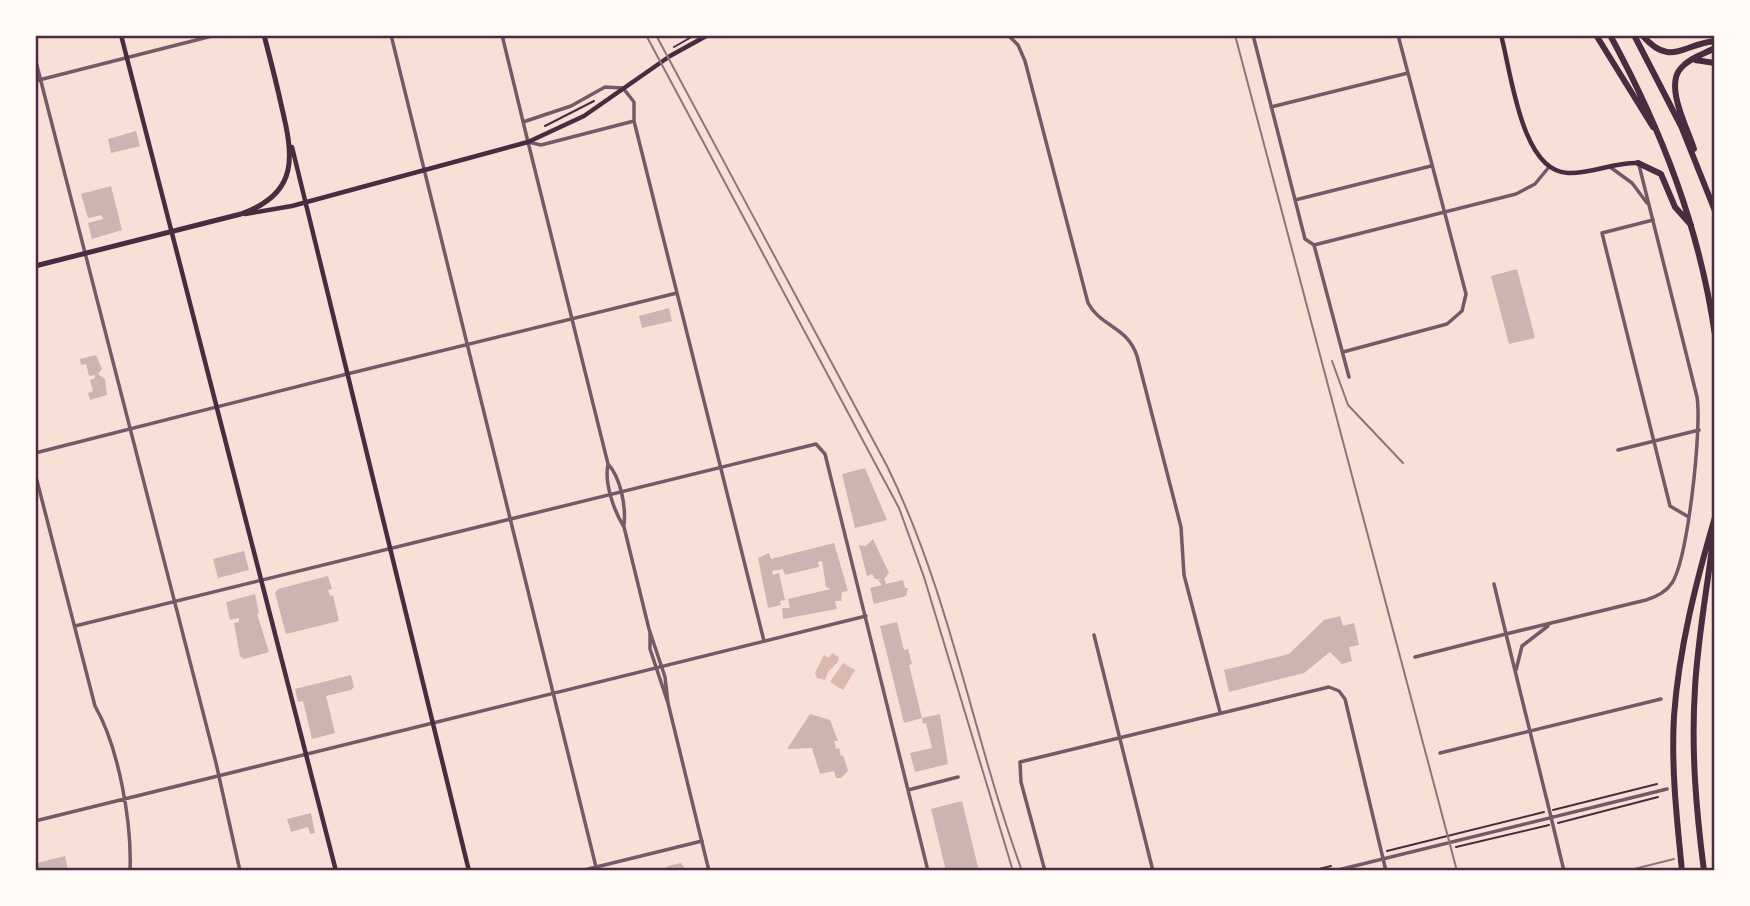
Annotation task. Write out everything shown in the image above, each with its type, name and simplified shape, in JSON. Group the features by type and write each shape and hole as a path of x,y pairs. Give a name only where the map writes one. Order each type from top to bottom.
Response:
{"highway":[{"path":"1596,35 1665,146"},
{"path":"1609,35 1665,146 1694,229 1715,335"},
{"path":"1633,35 1706,184"},
{"path":"1642,35 1665,52 1682,52 1695,45 1715,41"},
{"path":"1695,45 1701,35"},
{"path":"1715,48 1690,61 1676,76 1675,90 1715,211"},
{"path":"1690,61 1715,63"},
{"path":"1638,163 1661,174 1675,207 1694,229"},
{"path":"1704,871 1693,756 1697,655 1715,518"},
{"path":"1682,871 1673,761 1675,709 1682,651 1699,573 1715,518"}],"main road":[{"path":"121,35 336,871"},
{"path":"264,35 469,871"},
{"path":"35,265 242,214 305,202 528,142 574,122 670,57 708,35"},
{"path":"1502,35 1529,142 1536,155 1549,167 1570,173 1638,163"},
{"path":"242,214 266,203 279,191 288,174 292,147"}],"street":[{"path":"35,81 216,35"},
{"path":"391,35 597,869"},
{"path":"502,35 608,464 607,472 617,516 624,527"},
{"path":"1008,35 1018,45 1025,61 1088,303 1099,317 1127,336 1137,354 1181,527 1184,575 1220,712"},
{"path":"1253,35 1295,200 1306,239 1314,245 1349,377"},
{"path":"1343,352 1440,327 1457,317 1465,303 1465,290 1398,35"},
{"path":"35,58 240,871"},
{"path":"1271,107 1408,74"},
{"path":"523,122 561,110 614,85 623,88 631,96 635,109 634,121 764,641"},
{"path":"528,142 541,145 634,121"},
{"path":"1415,657 1646,600 1664,592 1678,570 1699,430 1697,397 1638,163"},
{"path":"1295,200 1431,166"},
{"path":"1609,166 1637,188 1650,209"},
{"path":"1314,245 1527,190 1549,167"},
{"path":"1653,220 1602,233 1670,506 1688,516"},
{"path":"35,453 677,293"},
{"path":"1618,450 1699,430"},
{"path":"75,626 811,444 820,445 825,455 866,616 928,871"},
{"path":"608,464 615,471 625,514 624,527 649,629 655,668 668,703"},
{"path":"35,473 95,706 108,731 131,830 130,871"},
{"path":"1494,584 1564,871"},
{"path":"35,821 866,616"},
{"path":"1516,676 1516,662 1522,646 1534,634 1556,622"},
{"path":"649,629 662,666 668,703 709,871"},
{"path":"1094,635 1153,871"},
{"path":"1045,871 1021,782 1020,762 1318,688 1336,689 1345,699 1386,871"},
{"path":"1440,753 1661,699"},
{"path":"908,790 958,778"},
{"path":"1334,871 1667,789"},
{"path":"580,871 597,869 702,841"}],"path":[{"path":"672,48 695,35"},
{"path":"545,126 598,99"},
{"path":"1558,808 1657,784"},
{"path":"1561,822 1659,797"},
{"path":"1398,848 1540,813"},
{"path":"1450,847 1543,827"}],"shaded area":[{"path":"832,653 839,657 838,662 828,672 825,680 817,678 815,673 824,655 829,658"},
{"path":"843,663 855,670 843,690 830,682"}],"building":[{"path":"136,131 140,146 111,153 108,139"},
{"path":"111,186 122,230 92,239 88,223 103,219 102,215 88,218 81,194"},
{"path":"1517,269 1535,338 1509,344 1491,276"},
{"path":"669,308 672,321 642,328 639,316"},
{"path":"96,355 102,369 98,374 105,379 107,395 90,400 88,393 93,391 90,380 95,378 95,375 89,376 86,364 81,365 80,359"},
{"path":"865,468 887,520 855,528 842,474"},
{"path":"873,539 889,573 884,579 886,584 903,580 905,588 908,588 906,596 874,604 870,588 882,585 878,580 881,579 875,579 872,574 867,576 859,545 866,546"},
{"path":"834,543 848,591 842,592 841,601 835,601 837,609 783,619 782,608 790,608 788,599 831,589 826,587 822,561 818,562 819,567 785,575 783,569 772,571 773,575 779,573 785,600 780,601 781,605 768,608 758,558 769,553 771,559"},
{"path":"244,551 249,570 218,578 213,559"},
{"path":"328,576 332,589 328,590 330,596 333,595 339,621 286,634 275,593 278,589"},
{"path":"255,594 257,614 269,652 244,659 240,656 234,623 239,622 239,618 230,620 226,602"},
{"path":"1340,616 1343,626 1354,623 1359,645 1349,647 1352,661 1342,664 1330,652 1304,673 1229,692 1224,670 1289,654 1324,620"},
{"path":"897,622 904,650 908,649 912,664 909,665 922,718 904,723 880,626"},
{"path":"351,675 354,687 351,690 326,696 335,733 312,739 303,701 298,702 295,689"},
{"path":"810,714 830,720 838,741 834,741 836,749 839,748 841,756 843,755 848,771 841,778 836,778 834,771 820,774 812,748 787,749"},
{"path":"940,714 948,764 915,772 910,753 932,748 926,723 923,724 922,718"},
{"path":"962,801 979,871 946,871 931,809"},
{"path":"311,813 315,833 310,834 308,827 291,832 287,819"},
{"path":"65,856 68,871 35,871 37,863"},
{"path":"681,863 687,871 663,871 668,866"}],"tram line":[{"path":"646,35 899,508 924,577 1013,871"},
{"path":"1626,871 1674,859"}],"railway":[{"path":"656,35 887,466 909,515 928,564 1022,871"},
{"path":"1235,35 1457,871"},
{"path":"1332,361 1348,405 1403,463"},
{"path":"1670,871 1675,870"}]}
